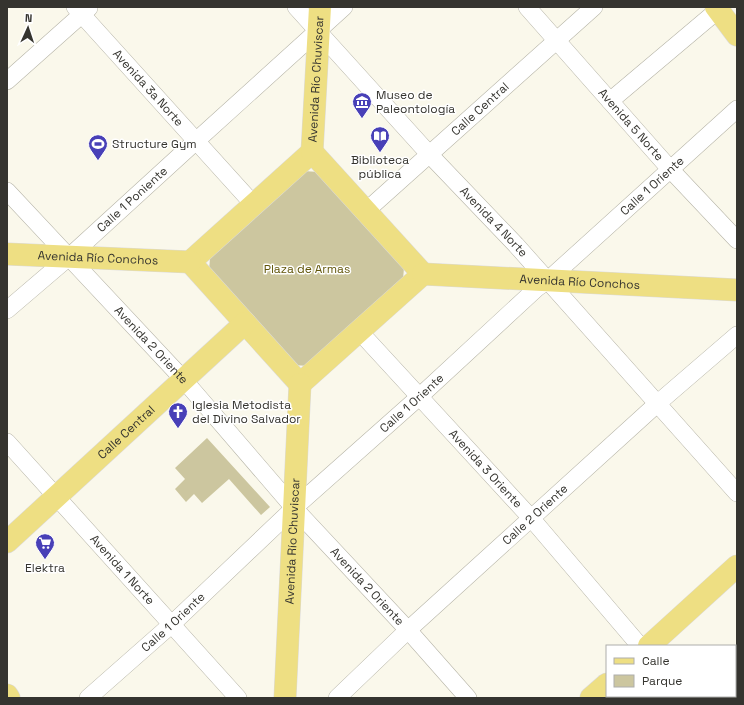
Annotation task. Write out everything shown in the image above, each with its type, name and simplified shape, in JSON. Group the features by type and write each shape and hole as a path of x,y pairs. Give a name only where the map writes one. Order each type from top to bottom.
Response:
{"main road":[{"name":"Avenida Río Chuviscar","path":"312,152 320,7"},
{"path":"717,8 737,35"},
{"path":"312,152 423,274 300,384 190,262 312,152"},
{"name":"Avenida Río Conchos","path":"7,254 190,262"},
{"name":"Avenida Río Conchos","path":"423,274 737,290"},
{"name":"Calle Central","path":"7,542 245,323"},
{"name":"Avenida Río Chuviscar","path":"285,698 300,384"},
{"path":"650,645 737,566"},
{"path":"591,698 606,685"}],"street":[{"name":"Avenida 4 Norte","path":"296,7 319,30 429,154 516,245 737,493"},
{"name":"Calle 1 Poniente","path":"7,310 69,257 344,7"},
{"name":"Avenida 5 Norte","path":"527,7 670,169 737,240"},
{"name":"Calle Central","path":"366,211 594,7"},
{"path":"610,101 717,8"},
{"path":"7,81 82,9"},
{"name":"Avenida 3a Norte","path":"82,9 196,141 254,204"},
{"name":"Calle 1 Oriente","path":"88,698 172,624 294,508 737,109"},
{"name":"Avenida 2 Oriente","path":"7,191 183,379 294,508 408,630 468,698"},
{"name":"Avenida 3 Oriente","path":"359,332 532,518 639,645"},
{"name":"Calle 2 Oriente","path":"337,698 408,630 658,403 737,335"},
{"name":"Avenida 1 Norte","path":"7,442 238,698"}],"green space":[{"name":"Plaza de Armas","path":"303,171 319,172 404,267 403,280 309,366 293,365 209,271 210,258"},
{"path":"207,438 270,507 261,515 229,479 202,503 194,494 186,502 175,489 185,479 175,468"}],"place":[{"name":"Museo de Paleontología","path":"362,119"},
{"name":"Biblioteca pública","path":"380,153"},
{"name":"Structure Gym","path":"98,161"},
{"name":"Iglesia Metodista del Divino Salvador","path":"178,429"},
{"name":"Elektra","path":"45,560"}]}
